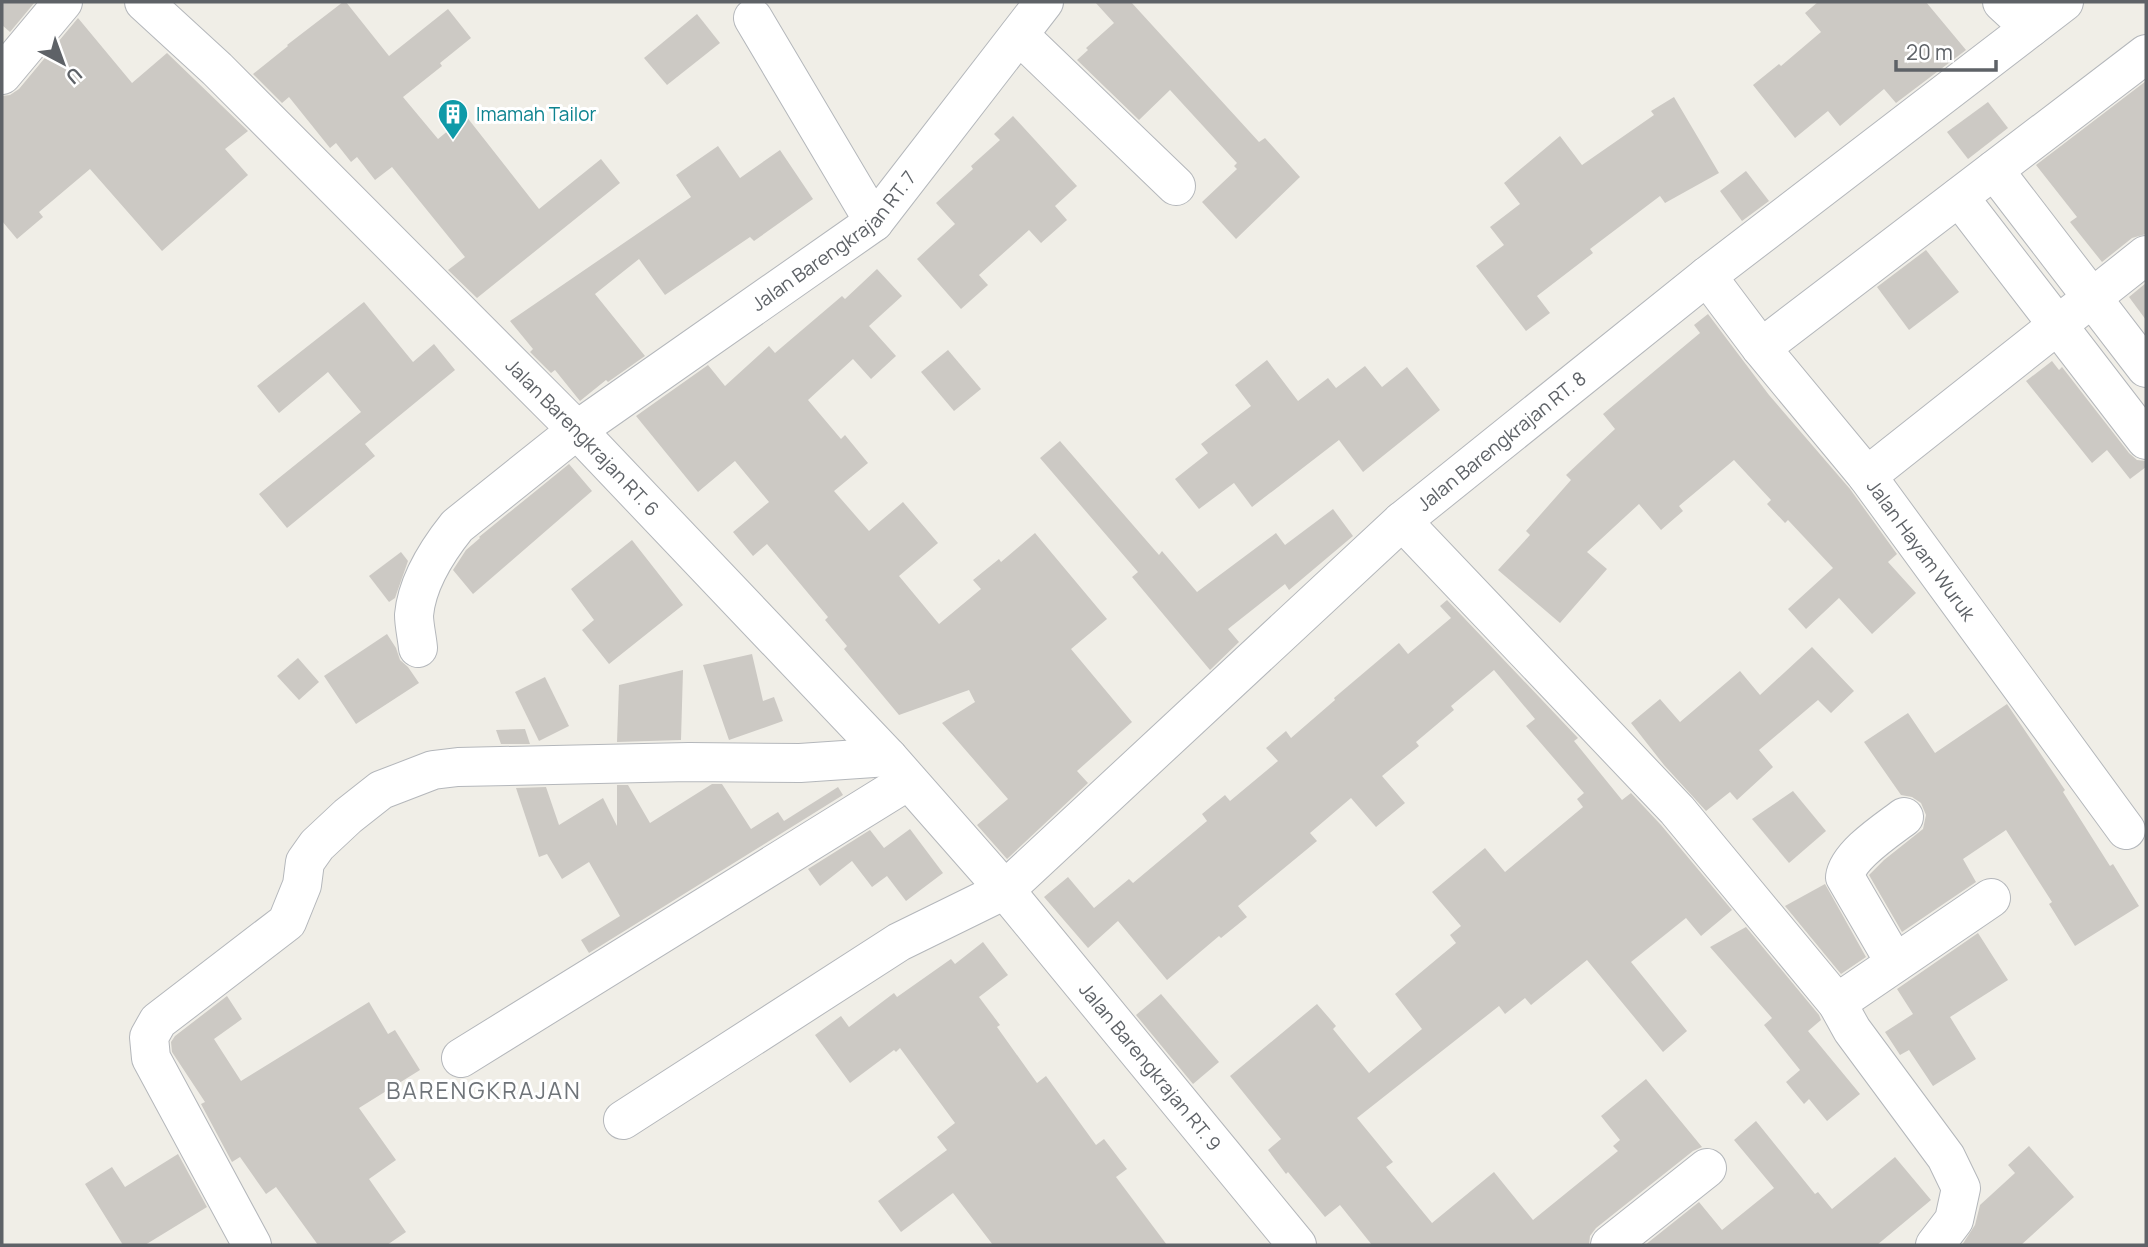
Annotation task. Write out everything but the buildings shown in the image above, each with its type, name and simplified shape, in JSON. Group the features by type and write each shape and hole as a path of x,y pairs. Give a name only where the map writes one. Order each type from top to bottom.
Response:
{"street":[{"path":"2,75 63,2"},
{"name":"Jalan Barengkrajan RT. 6","path":"144,2 217,69 577,430 898,769 1005,890"},
{"name":"Jalan Barengkrajan RT. 7","path":"418,648 414,617 418,592 444,542 457,526 577,430 874,222 1044,2"},
{"path":"2002,2 2030,27"},
{"name":"Jalan Barengkrajan RT. 8","path":"623,1120 899,942 1005,890 1402,521 1707,276 2064,2"},
{"path":"753,18 874,222"},
{"path":"1019,35 1176,186"},
{"path":"1761,348 2146,54"},
{"path":"1994,170 2146,368"},
{"path":"1959,197 2146,440"},
{"path":"1867,476 2146,255"},
{"name":"Jalan Hayam Wuruk","path":"1707,276 1761,348 1867,476 2126,830"},
{"path":"1402,521 1677,810 1837,1003 1852,1030 1946,1157 1961,1188 1954,1220 1935,1245"},
{"path":"252,1245 151,1058 149,1037 158,1021 286,922 302,885 305,862 317,845 381,790 433,770 458,767 689,762 800,763 898,769"},
{"path":"461,1058 898,769"},
{"path":"1895,963 1844,877 1846,870 1869,844 1904,817"},
{"name":"Jalan Barengkrajan RT. 9","path":"1005,890 1297,1245"},
{"path":"1837,1003 1991,898"},
{"path":"1610,1245 1707,1168"}],"place":[{"name":"Imamah Tailor","path":"453,141"}],"district":[{"name":"BARENGKRAJAN","path":"484,1090"}]}
